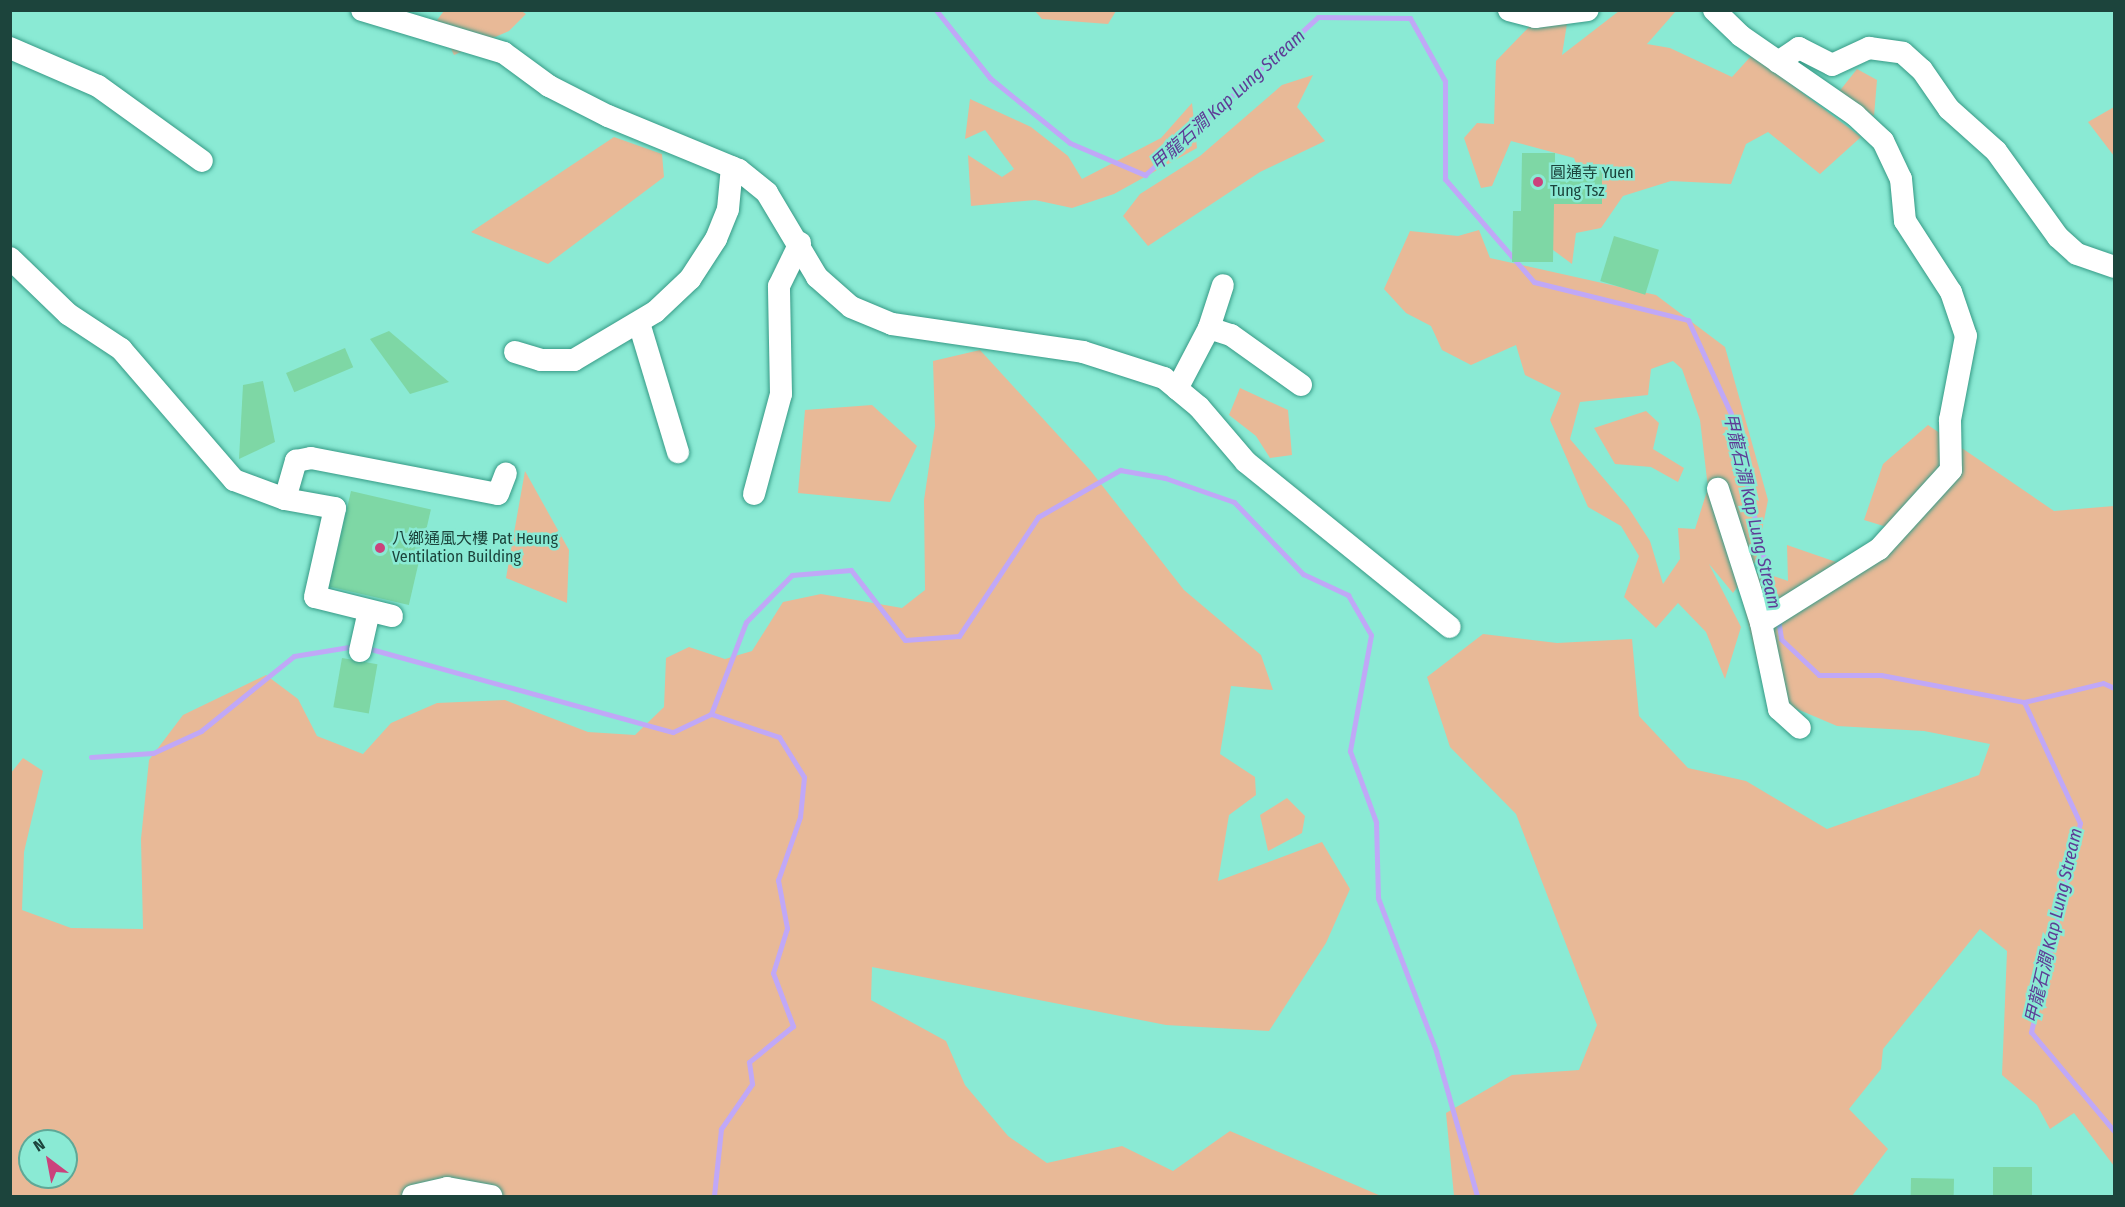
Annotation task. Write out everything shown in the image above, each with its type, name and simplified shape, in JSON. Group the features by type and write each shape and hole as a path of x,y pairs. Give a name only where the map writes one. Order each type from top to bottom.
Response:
{"street":[{"path":"362,10 504,53 549,86 608,116 732,167 767,193 800,243 817,277 851,307 892,324 1083,352 1164,378 1178,389 1246,462 1450,627"},
{"path":"1509,10 1535,17 1588,10"},
{"path":"1714,10 1778,62 1883,141 1901,179 1905,221 1951,292 1966,336 1950,420 1951,470 1879,549 1771,617"},
{"path":"10,48 98,86 202,161"},
{"path":"1778,62 1799,48 1832,65 1869,48 1903,53 1918,64 1949,109 1996,151 2058,237 2077,254 2115,267"},
{"path":"515,352 541,360 574,360 639,323 690,279 716,239 728,209 732,167"},
{"path":"754,494 781,394 780,286 800,243"},
{"path":"10,258 68,314 121,349 234,480 285,499 335,508 315,597 392,616"},
{"path":"1178,389 1209,328 1223,285"},
{"path":"639,323 678,452"},
{"path":"1209,328 1231,335 1301,385"},
{"path":"285,499 302,458 498,494 506,473"},
{"path":"1718,489 1771,617 1779,709 1800,728"},
{"path":"360,651 369,611"},
{"path":"413,1197 447,1188 491,1197"}],"shaded area":[{"path":"520,10 526,14 509,31 454,55 437,20 444,11"},
{"path":"1527,10 1569,11 1562,55 1619,11 1676,11 1647,44 1670,48 1732,77 1752,55 1861,137 1820,174 1768,132 1746,144 1731,184 1671,181 1623,196 1601,228 1576,233 1572,264 1541,241 1537,175 1583,182 1574,158 1511,141 1492,186 1481,188 1464,138 1477,123 1494,124 1496,61 1529,27"},
{"path":"1035,11 1116,11 1108,24 1042,19"},
{"path":"1857,69 1877,80 1874,116 1838,93"},
{"path":"1313,75 1297,107 1325,141 1260,172 1148,246 1123,216 1140,194 1200,156 1282,85"},
{"path":"970,99 1031,127 1068,156 1082,179 1161,138 1192,103 1197,148 1114,194 1072,208 1035,200 971,206 968,155 1002,177 1014,169 985,130 965,139"},
{"path":"2114,107 2114,156 2088,122"},
{"path":"614,137 662,154 664,177 548,264 471,232"},
{"path":"1479,230 1490,258 1656,295 1725,347 1768,500 1756,561 1733,593 1709,564 1741,627 1725,679 1706,632 1678,603 1656,628 1624,597 1639,556 1621,526 1588,507 1550,420 1561,393 1525,375 1516,345 1471,365 1442,350 1431,326 1406,313 1384,289 1410,231 1458,236","holes":["1673,361 1682,369 1700,420 1708,488 1695,529 1678,528 1680,559 1663,584 1650,541 1628,507 1570,439 1580,402 1648,395 1651,369"]},
{"path":"980,350 1090,470 1184,590 1261,655 1273,690 1231,686 1220,754 1255,777 1256,795 1229,815 1218,881 1322,842 1350,889 1326,943 1269,1031 1166,1025 872,967 871,1000 946,1041 965,1085 1008,1136 1047,1163 1122,1146 1173,1171 1230,1131 1381,1196 11,1196 10,774 23,758 43,771 24,852 22,910 71,928 143,929 141,839 149,760 183,715 266,675 298,699 317,736 363,754 391,723 437,703 505,700 588,732 635,735 664,707 666,658 689,647 725,659 752,651 783,602 821,594 902,608 925,590 924,500 935,426 933,361"},
{"path":"1240,388 1288,410 1292,455 1270,458 1256,436 1229,415"},
{"path":"872,405 917,446 890,502 798,493 805,410"},
{"path":"1646,411 1659,423 1653,449 1684,468 1678,482 1651,467 1615,464 1594,428"},
{"path":"1928,425 2054,511 2114,506 2114,1166 2074,1113 2050,1129 2037,1105 2002,1075 2007,951 1980,929 1883,1049 1881,1069 1849,1109 1888,1149 1852,1196 1454,1196 1446,1113 1512,1075 1579,1070 1597,1025 1516,814 1450,747 1427,677 1483,634 1557,643 1632,639 1639,716 1688,768 1746,781 1827,829 1979,775 1990,744 1924,731 1837,726 1790,706 1759,668 1742,599 1759,571 1788,581 1787,545 1839,563 1890,528 1864,520 1883,464"},
{"path":"525,471 569,550 567,603 506,578"},
{"path":"1287,798 1305,816 1302,833 1268,851 1260,815"}],"building":[{"name":"圓通寺 Yuen Tung Tsz","path":"1522,153 1555,153 1555,170 1602,170 1602,204 1554,204 1553,262 1512,262 1513,211 1521,211"},
{"path":"1614,236 1659,250 1645,295 1600,281"},
{"path":"389,331 449,382 410,394 370,339"},
{"path":"345,348 353,367 294,392 286,373"},
{"path":"263,381 275,442 239,459 243,385"},
{"name":"八鄉通風大樓 Pat Heung Ventilation Building","path":"351,491 431,509 409,605 329,586"},
{"path":"342,658 377,664 369,713 333,707"},
{"path":"1993,1167 2032,1167 2032,1196 1993,1196"},
{"path":"1911,1178 1954,1179 1954,1196 1911,1196"}],"waterway":[{"name":"甲龍石澗 Kap Lung Stream","path":"936,10 990,78 1070,143 1145,175 1318,17 1410,18 1445,81 1445,179 1534,282 1688,320 1731,414 1775,607"},
{"path":"711,714 746,622 792,575 851,570 905,640 959,636 1038,517 1120,470 1165,478 1234,502 1303,574 1348,595 1371,635 1350,751 1376,822 1378,898 1436,1051 1477,1196"},
{"name":"甲龍石澗 Kap Lung Stream","path":"1778,619 1781,639 1819,675 1881,675 2024,702 2080,823 2031,1032 2114,1131"},
{"path":"91,757 153,753 201,731 294,656 355,646"},
{"path":"367,648 673,732 711,714 779,737 804,777 800,817 778,880 787,928 773,973 793,1026 749,1062 752,1084 721,1129 714,1196"},
{"path":"2024,702 2103,683 2114,688"}],"place":[{"name":"圓通寺 Yuen Tung Tsz","path":"1538,182"},
{"name":"八鄉通風大樓 Pat Heung Ventilation Building","path":"380,548"}]}
